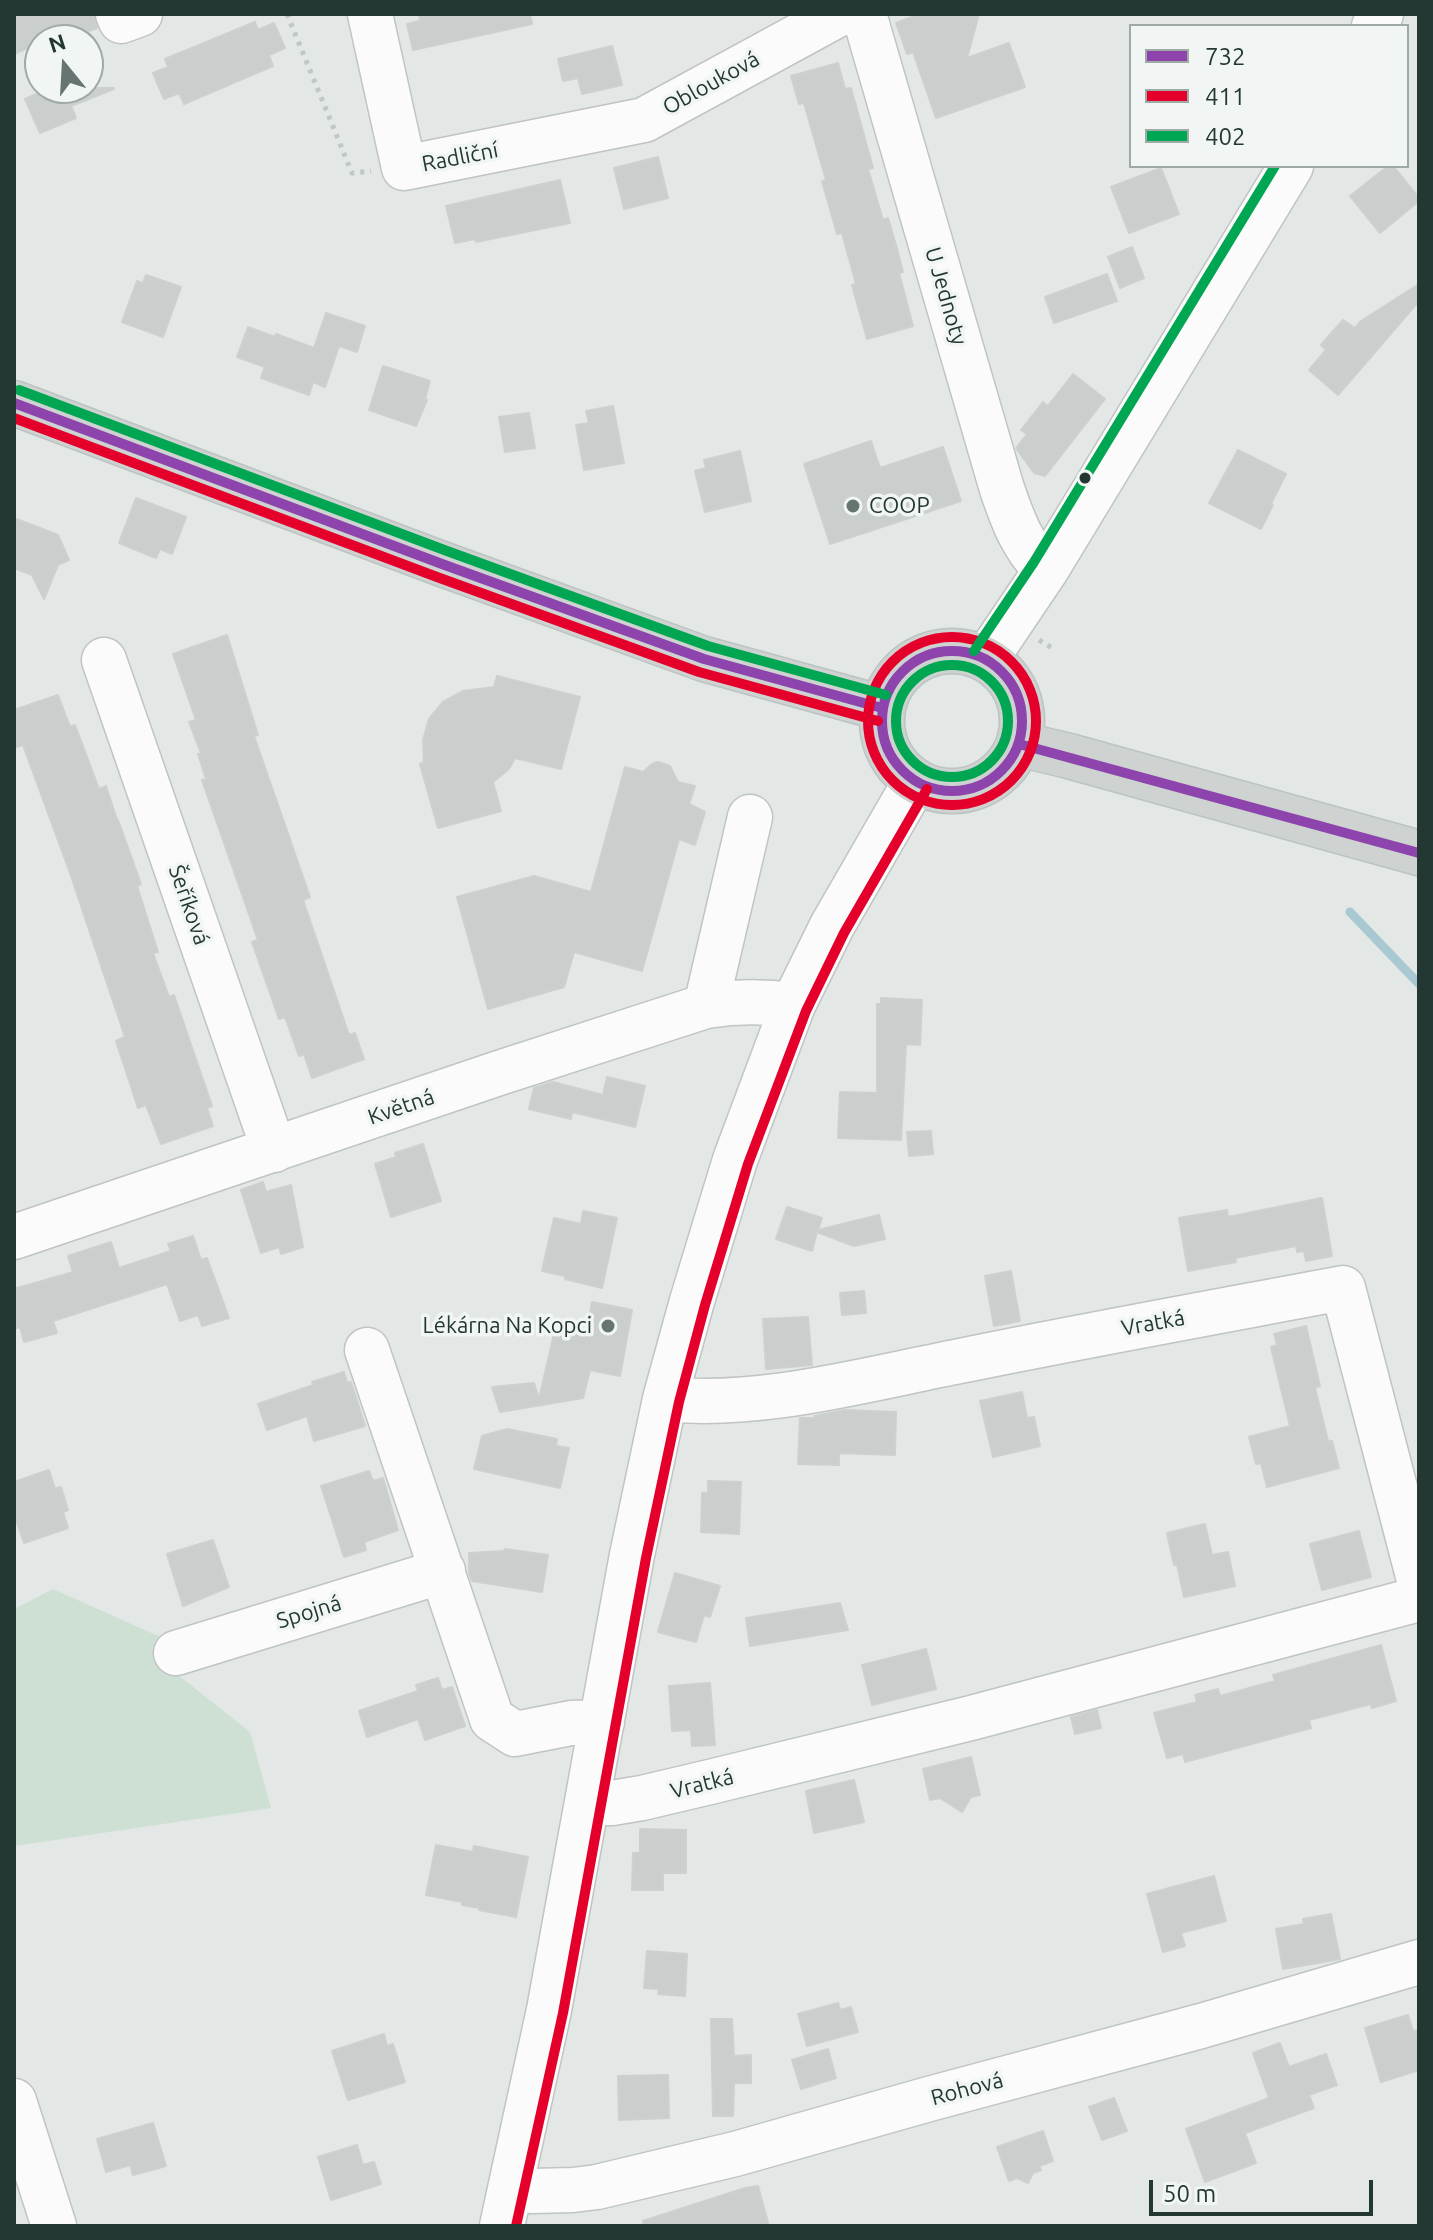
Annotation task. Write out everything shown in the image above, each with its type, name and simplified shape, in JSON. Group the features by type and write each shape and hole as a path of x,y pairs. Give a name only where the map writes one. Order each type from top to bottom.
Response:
{"main road":[{"path":"14,403 704,659 882,708"},
{"path":"954,651 986,659 1011,681 1019,701 1022,711 1019,744 1003,770 977,788 945,792 915,782 893,760 882,730 882,708 896,678 922,657 954,651"},
{"path":"1019,744 1419,853"}],"street":[{"path":"118,14 121,21 140,14"},
{"name":"Radliční","path":"370,14 404,168 577,134"},
{"name":"Oblouková","path":"577,134 644,120 839,14"},
{"name":"U Jednoty","path":"864,14 1002,489 1023,542 1046,570"},
{"path":"986,659 1046,570 1290,168"},
{"name":"Šeříková","path":"104,660 274,1150"},
{"path":"506,2207 549,2010 632,1555 665,1399 692,1301 725,1191 793,1005 832,926 915,782"},
{"path":"706,1006 750,817"},
{"name":"Květná","path":"14,1237 706,1006 734,1001 793,1005"},
{"name":"Vratká","path":"665,1399 733,1399 842,1385 1107,1331 1343,1288 1419,1580"},
{"path":"367,1350 492,1719 515,1734 571,1723 602,1722"},
{"name":"Spojná","path":"176,1653 443,1571"},
{"name":"Vratká","path":"588,1802 612,1803 642,1798 714,1781 971,1718 1419,1599"},
{"name":"Rohová","path":"506,2207 533,2191 597,2187 692,2165 1201,2026 1419,1962"},
{"path":"14,2101 54,2226"}],"path":[{"path":"287,14 352,173 404,168"}],"green space":[{"path":"53,1589 167,1640 178,1675 250,1732 271,1808 14,1846 14,1609"}],"building":[{"path":"14,14 94,14 96,24 24,24 24,50 14,54"},
{"path":"419,14 530,14 532,24 413,50 407,24 420,21"},
{"path":"920,14 979,14 967,58 1009,43 1025,87 936,118 913,52 907,54 896,23"},
{"path":"255,22 258,30 274,23 285,48 269,55 273,66 184,104 179,93 164,99 153,73 168,67 165,59"},
{"path":"612,46 622,85 582,94 578,78 563,81 558,59"},
{"path":"838,63 845,89 851,88 873,168 868,169 883,220 888,218 896,245 903,272 899,273 913,326 867,339 842,233 837,234 822,181 826,180 804,103 799,104 791,76"},
{"path":"27,104 76,104 71,106 76,118 40,133"},
{"path":"658,157 668,198 624,209 614,168"},
{"path":"1161,168 1179,214 1129,233 1111,187"},
{"path":"1385,168 1395,168 1419,201 1380,233 1350,196"},
{"path":"560,180 570,223 476,242 475,239 455,243 446,206"},
{"path":"1132,247 1144,278 1120,288 1108,257"},
{"path":"1107,274 1117,301 1054,323 1045,297"},
{"path":"146,275 181,287 163,337 122,322 137,281 143,283"},
{"path":"1419,284 1419,301 1338,395 1309,370 1326,350 1321,345 1343,320 1355,328"},
{"path":"326,313 365,326 357,352 339,346 325,387 313,382 309,395 261,378 265,367 237,357 248,327 314,348"},
{"path":"383,366 430,381 427,400 416,426 369,410"},
{"path":"1073,374 1105,399 1045,476 1034,473 1016,448 1027,434 1021,430 1043,402 1048,406"},
{"path":"613,406 624,463 584,470 576,425 589,423 586,411"},
{"path":"529,413 535,448 505,452 499,417"},
{"path":"871,441 880,468 943,447 961,501 830,544 804,464"},
{"path":"1238,450 1286,474 1261,529 1209,503"},
{"path":"740,451 751,501 705,512 695,471 706,468 704,460"},
{"path":"136,498 186,517 172,554 160,549 156,558 119,543"},
{"path":"14,518 58,535 69,560 58,565 44,599 32,575 14,568"},
{"path":"227,635 258,735 254,736 310,897 303,900 349,1035 355,1033 364,1059 312,1078 304,1054 299,1056 285,1017 279,1019 252,942 258,940 202,780 206,779 198,754 201,753 189,722 196,720 173,654"},
{"path":"497,676 580,697 561,769 515,758 509,769 493,782 501,811 438,828 420,764 424,762 423,740 429,719 443,702 463,691 494,687"},
{"path":"58,695 70,727 75,725 99,789 106,786 141,884 137,886 158,952 153,953 169,997 174,995 212,1106 207,1108 213,1126 161,1144 146,1105 138,1108 116,1041 125,1037 23,745 14,748 14,710"},
{"path":"658,762 670,766 678,782 695,786 689,804 705,812 695,845 679,839 642,971 574,952 564,987 488,1009 457,897 534,876 591,892 625,767 643,772"},
{"path":"881,998 922,1000 920,1045 906,1044 901,1140 838,1138 840,1092 877,1093 877,1004 881,1004"},
{"path":"607,1077 645,1086 635,1127 572,1112 571,1119 529,1109 534,1088 553,1082 603,1095"},
{"path":"931,1131 933,1154 909,1156 907,1132"},
{"path":"423,1144 441,1201 391,1217 375,1164 396,1157 395,1153"},
{"path":"263,1182 266,1192 291,1185 303,1247 281,1254 279,1247 261,1253 241,1190"},
{"path":"1322,1198 1332,1256 1306,1261 1304,1251 1297,1252 1296,1246 1188,1271 1179,1218 1227,1210 1228,1217"},
{"path":"787,1207 822,1218 818,1230 879,1215 885,1239 854,1246 817,1232 812,1251 776,1239"},
{"path":"583,1211 617,1218 602,1288 542,1271 554,1218 581,1224"},
{"path":"193,1236 201,1260 207,1258 229,1318 202,1326 198,1315 180,1321 167,1284 53,1321 57,1333 24,1342 20,1327 14,1329 14,1289 73,1272 68,1256 111,1242 119,1268 171,1251 168,1244"},
{"path":"1011,1271 1020,1321 994,1326 985,1276"},
{"path":"864,1291 866,1313 842,1315 840,1293"},
{"path":"592,1302 632,1310 620,1376 590,1370 583,1398 500,1412 492,1387 534,1383 539,1399 556,1325 587,1331"},
{"path":"808,1317 812,1365 766,1369 763,1319"},
{"path":"1306,1326 1320,1386 1315,1388 1328,1441 1332,1441 1339,1468 1267,1487 1261,1463 1256,1464 1249,1437 1290,1426 1271,1347 1277,1345 1274,1334"},
{"path":"344,1372 347,1383 351,1382 365,1426 314,1441 307,1416 267,1430 258,1404"},
{"path":"1022,1392 1027,1418 1034,1417 1040,1446 993,1457 980,1401"},
{"path":"845,1410 896,1412 895,1455 839,1453 839,1465 798,1464 800,1418 814,1418"},
{"path":"507,1429 557,1439 556,1446 569,1448 560,1488 474,1469 482,1436"},
{"path":"49,1470 55,1489 61,1487 68,1510 63,1512 68,1528 24,1543 14,1514 14,1482"},
{"path":"369,1471 373,1481 383,1478 398,1530 364,1542 366,1550 344,1557 321,1486"},
{"path":"708,1481 741,1482 739,1534 701,1532 702,1493 708,1493"},
{"path":"1205,1524 1212,1555 1228,1552 1235,1586 1184,1597 1167,1533"},
{"path":"1359,1531 1371,1577 1322,1590 1310,1544"},
{"path":"213,1540 229,1587 183,1606 167,1554"},
{"path":"505,1549 548,1555 542,1592 472,1581 469,1553"},
{"path":"675,1573 720,1586 710,1617 704,1615 696,1642 658,1632"},
{"path":"840,1603 848,1630 750,1646 746,1618"},
{"path":"1381,1645 1396,1701 1372,1708 1371,1704 1309,1720 1311,1728 1185,1762 1183,1754 1167,1758 1154,1713 1197,1702 1195,1695 1218,1689 1220,1696 1275,1681 1273,1675"},
{"path":"926,1649 936,1689 872,1705 862,1665"},
{"path":"438,1678 442,1690 452,1687 465,1726 425,1740 418,1719 367,1737 359,1711 418,1691 416,1685"},
{"path":"710,1683 715,1745 692,1746 691,1730 672,1731 669,1686"},
{"path":"1097,1710 1101,1728 1075,1734 1071,1717"},
{"path":"971,1757 980,1795 971,1797 962,1812 940,1798 930,1800 923,1769"},
{"path":"854,1780 864,1822 814,1833 806,1791"},
{"path":"640,1829 686,1830 686,1873 663,1873 663,1890 632,1890 633,1853 640,1853"},
{"path":"436,1845 473,1852 474,1846 528,1857 516,1917 426,1895"},
{"path":"1214,1876 1226,1921 1181,1933 1185,1946 1163,1952 1147,1894"},
{"path":"1331,1914 1340,1959 1283,1969 1276,1929 1304,1924 1303,1919"},
{"path":"647,1951 687,1954 685,1996 658,1994 659,1989 644,1988"},
{"path":"838,2003 840,2010 851,2007 858,2032 807,2046 798,2014"},
{"path":"1408,2015 1413,2031 1419,2030 1419,2070 1381,2082 1365,2028"},
{"path":"711,2019 732,2019 734,2056 751,2055 751,2083 734,2083 733,2116 713,2116"},
{"path":"384,2034 387,2046 393,2044 405,2082 348,2100 332,2051"},
{"path":"1280,2043 1289,2067 1326,2054 1337,2085 1309,2095 1314,2108 1245,2133 1256,2163 1205,2182 1186,2129 1269,2098 1253,2053"},
{"path":"828,2049 836,2078 801,2089 792,2060"},
{"path":"668,2075 669,2118 619,2120 618,2076"},
{"path":"1114,2098 1127,2131 1102,2140 1089,2107"},
{"path":"153,2123 166,2166 133,2175 130,2165 106,2172 97,2139"},
{"path":"1043,2131 1053,2161 1039,2166 1041,2170 1033,2173 1028,2183 1017,2178 1009,2181 997,2147"},
{"path":"357,2145 363,2165 374,2162 381,2184 331,2200 318,2157"},
{"path":"758,2186 769,2226 644,2226 643,2221"}],"waterway":[{"path":"1350,912 1419,984"}],"transit line":[{"name":"402","path":"974,651 1034,562 1274,168"},
{"name":"402","path":"19,390 708,646 886,695"},
{"name":"732","path":"14,403 704,659 882,708"},
{"name":"411","path":"14,418 699,672 878,721"},
{"name":"411","path":"952,637 984,644 1011,662 1029,689 1036,721 1029,753 1011,780 984,798 952,805 920,798 893,780 875,753 868,721 875,689 893,662 920,644 952,637"},
{"name":"732","path":"952,651 979,657 1001,672 1016,694 1022,721 1016,748 1001,770 979,785 952,791 925,785 903,770 888,748 882,721 888,694 903,672 925,657 952,651"},
{"name":"402","path":"952,665 973,670 991,682 1003,700 1008,721 1003,742 991,760 973,772 952,777 931,772 913,760 901,742 896,721 901,700 913,682 931,670 952,665"},
{"name":"732","path":"1019,744 1419,853"},
{"name":"411","path":"516,2226 563,2013 646,1558 679,1402 705,1305 748,1164 806,1011 844,933 927,789"}],"place":[{"name":"COOP","path":"853,506"},
{"name":"Lékárna Na Kopci","path":"608,1326"}]}
